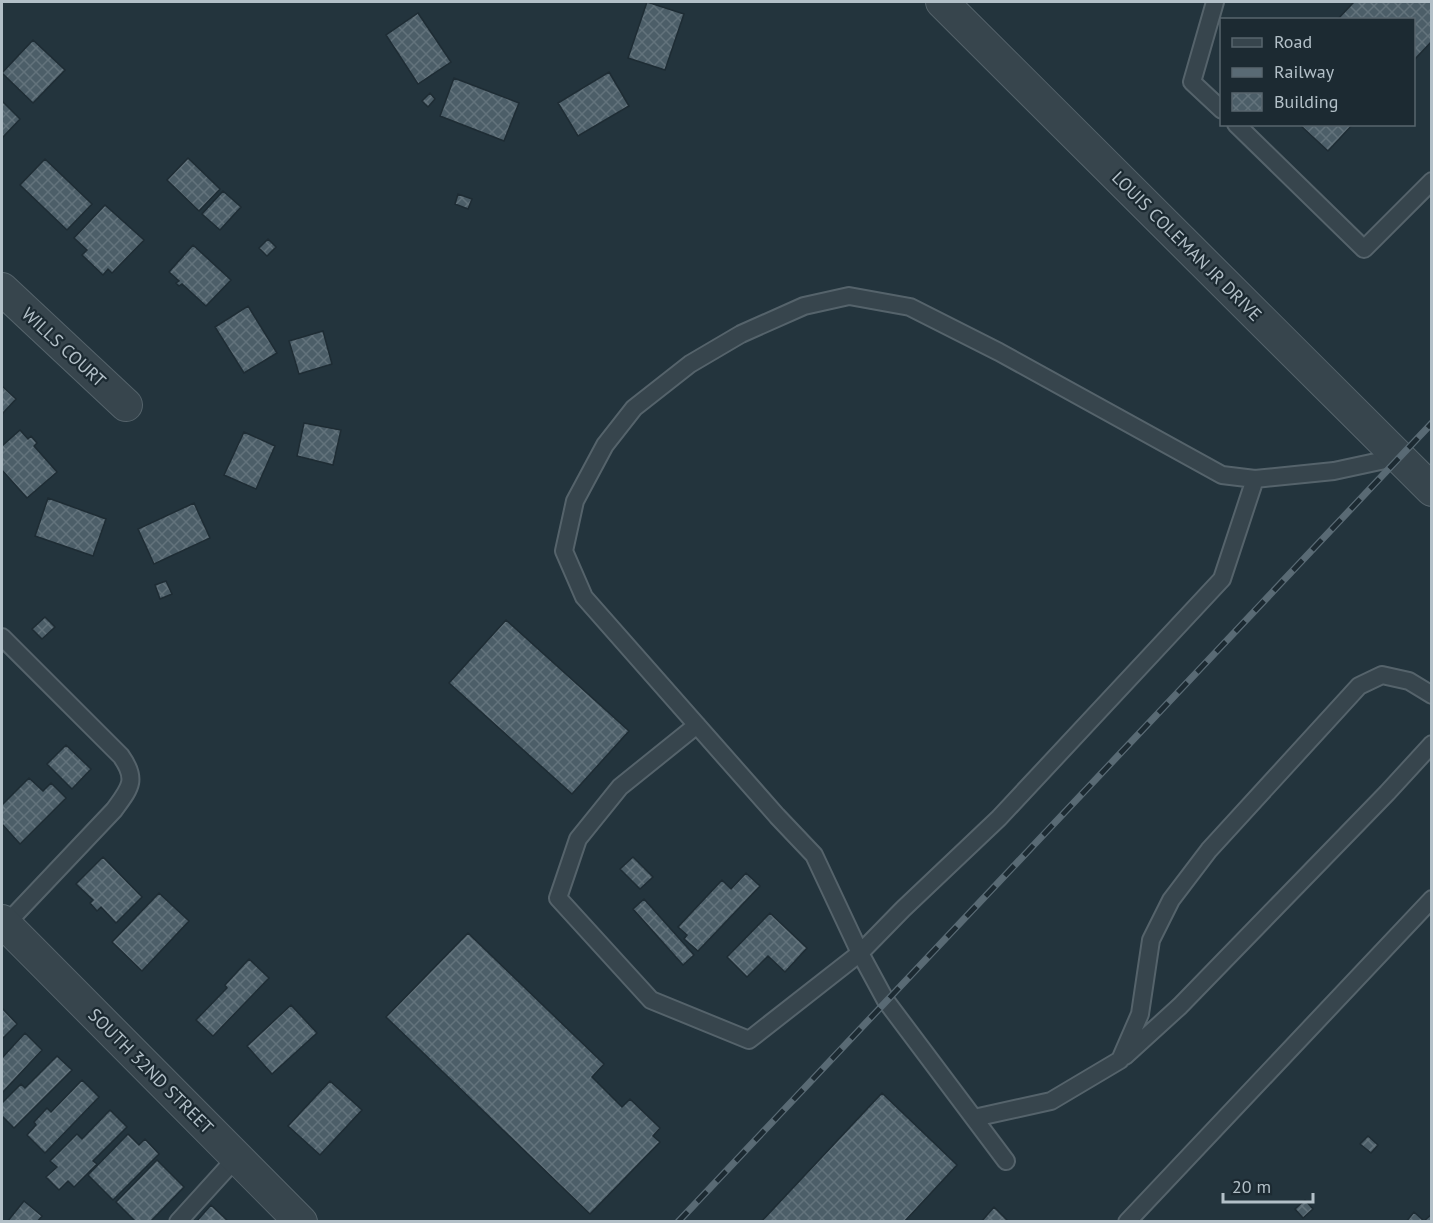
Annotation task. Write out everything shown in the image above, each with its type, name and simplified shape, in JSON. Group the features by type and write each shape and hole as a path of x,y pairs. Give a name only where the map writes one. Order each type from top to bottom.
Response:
{"street":[{"name":"LOUIS COLEMAN JR DRIVE","path":"942,2 1431,489"},
{"name":"WILLS COURT","path":"2,289 126,405"},
{"name":"SOUTH 32ND STREET","path":"3,925 301,1221"}],"lane":[{"path":"1215,2 1192,82 1220,109"},
{"path":"1238,126 1364,249 1431,181"},
{"path":"1006,1161 886,1001 860,953 814,855 584,597 564,551 575,501 605,445 634,408 690,364 741,334 804,306 849,296 910,307 999,352 1222,475 1255,479 1334,471 1399,457"},
{"path":"697,725 620,787 578,839 558,898 651,1000 749,1040 860,953 999,818 1222,579 1255,479"},
{"path":"2,637 121,756 130,768 131,780 127,792 114,810 3,925"},
{"path":"1120,1060 1140,1014 1151,940 1171,900 1209,850 1359,686 1382,675 1409,681 1431,695"},
{"path":"974,1118 1051,1101 1120,1060 1180,1006 1388,792 1431,744"},
{"path":"1126,1221 1431,899"},
{"path":"178,1221 237,1157"}],"building":[{"path":"647,2 684,14 665,70 628,58"},
{"path":"1354,2 1432,2 1432,41 1415,59 1415,18 1339,18"},
{"path":"418,13 451,62 418,84 386,35"},
{"path":"33,40 65,70 33,103 2,73"},
{"path":"609,72 629,106 578,136 558,103"},
{"path":"454,78 519,103 504,141 440,116"},
{"path":"430,93 435,99 428,107 422,101"},
{"path":"2,101 20,119 2,138"},
{"path":"1301,126 1351,126 1328,151"},
{"path":"188,158 220,189 199,211 167,180"},
{"path":"45,159 92,204 67,230 20,185"},
{"path":"223,191 241,207 220,230 202,214"},
{"path":"458,194 472,199 468,209 455,204"},
{"path":"105,205 144,240 112,273 108,269 103,275 82,255 87,250 74,238"},
{"path":"268,239 276,247 267,256 259,248"},
{"path":"193,245 231,280 206,306 182,284 179,286 176,283 179,281 169,272"},
{"path":"248,306 277,353 244,373 215,327"},
{"path":"323,331 332,364 299,374 289,341"},
{"path":"2,386 16,399 2,414"},
{"path":"304,423 341,430 333,465 297,456"},
{"path":"20,430 28,439 31,436 37,443 34,446 57,472 27,498 2,470 2,446"},
{"path":"244,432 275,446 256,489 224,475"},
{"path":"48,498 106,519 93,556 35,536"},
{"path":"194,503 210,538 154,564 138,529"},
{"path":"166,581 172,594 160,599 155,585"},
{"path":"45,617 55,627 42,639 32,629"},
{"path":"506,620 629,731 572,794 449,683"},
{"path":"66,745 91,769 72,789 47,764"},
{"path":"29,778 43,791 51,783 66,798 20,844 2,824 2,805"},
{"path":"103,857 142,897 116,923 101,907 97,911 90,903 93,900 76,884"},
{"path":"633,857 653,877 640,889 620,869"},
{"path":"746,873 760,886 698,951 684,939 687,935 678,927 722,880 731,889"},
{"path":"159,893 189,921 142,971 112,942"},
{"path":"644,899 694,955 683,965 633,909"},
{"path":"770,913 807,948 785,972 768,956 747,977 727,957"},
{"path":"468,933 604,1064 592,1077 622,1107 630,1099 660,1128 653,1136 660,1142 590,1214 386,1017"},
{"path":"249,959 269,978 213,1036 196,1020 227,988 225,985"},
{"path":"291,1005 317,1033 272,1074 247,1046"},
{"path":"2,1008 17,1024 2,1039"},
{"path":"25,1033 42,1050 2,1093 2,1058"},
{"path":"57,1056 72,1070 14,1128 2,1116 2,1103 21,1084 25,1088"},
{"path":"82,1080 99,1097 45,1153 27,1135 36,1125 34,1122 47,1108 51,1112"},
{"path":"330,1081 362,1110 320,1155 288,1126"},
{"path":"882,1093 957,1165 904,1222 761,1222"},
{"path":"110,1110 127,1127 93,1161 97,1164 74,1187 68,1181 59,1190 46,1177 57,1167 50,1161 77,1134 82,1139"},
{"path":"128,1134 139,1145 145,1139 159,1154 113,1200 88,1175"},
{"path":"1368,1136 1378,1145 1371,1153 1360,1144"},
{"path":"157,1160 184,1187 150,1222 136,1222 116,1202"},
{"path":"1305,1200 1313,1209 1303,1218 1295,1209"},
{"path":"24,1201 42,1216 37,1222 7,1222"},
{"path":"211,1205 229,1222 196,1222"},
{"path":"994,1207 1009,1222 981,1222"},
{"path":"1414,1212 1424,1221 1432,1214 1432,1222 1406,1222"}],"railway":[{"path":"678,1222 1432,423"}]}
